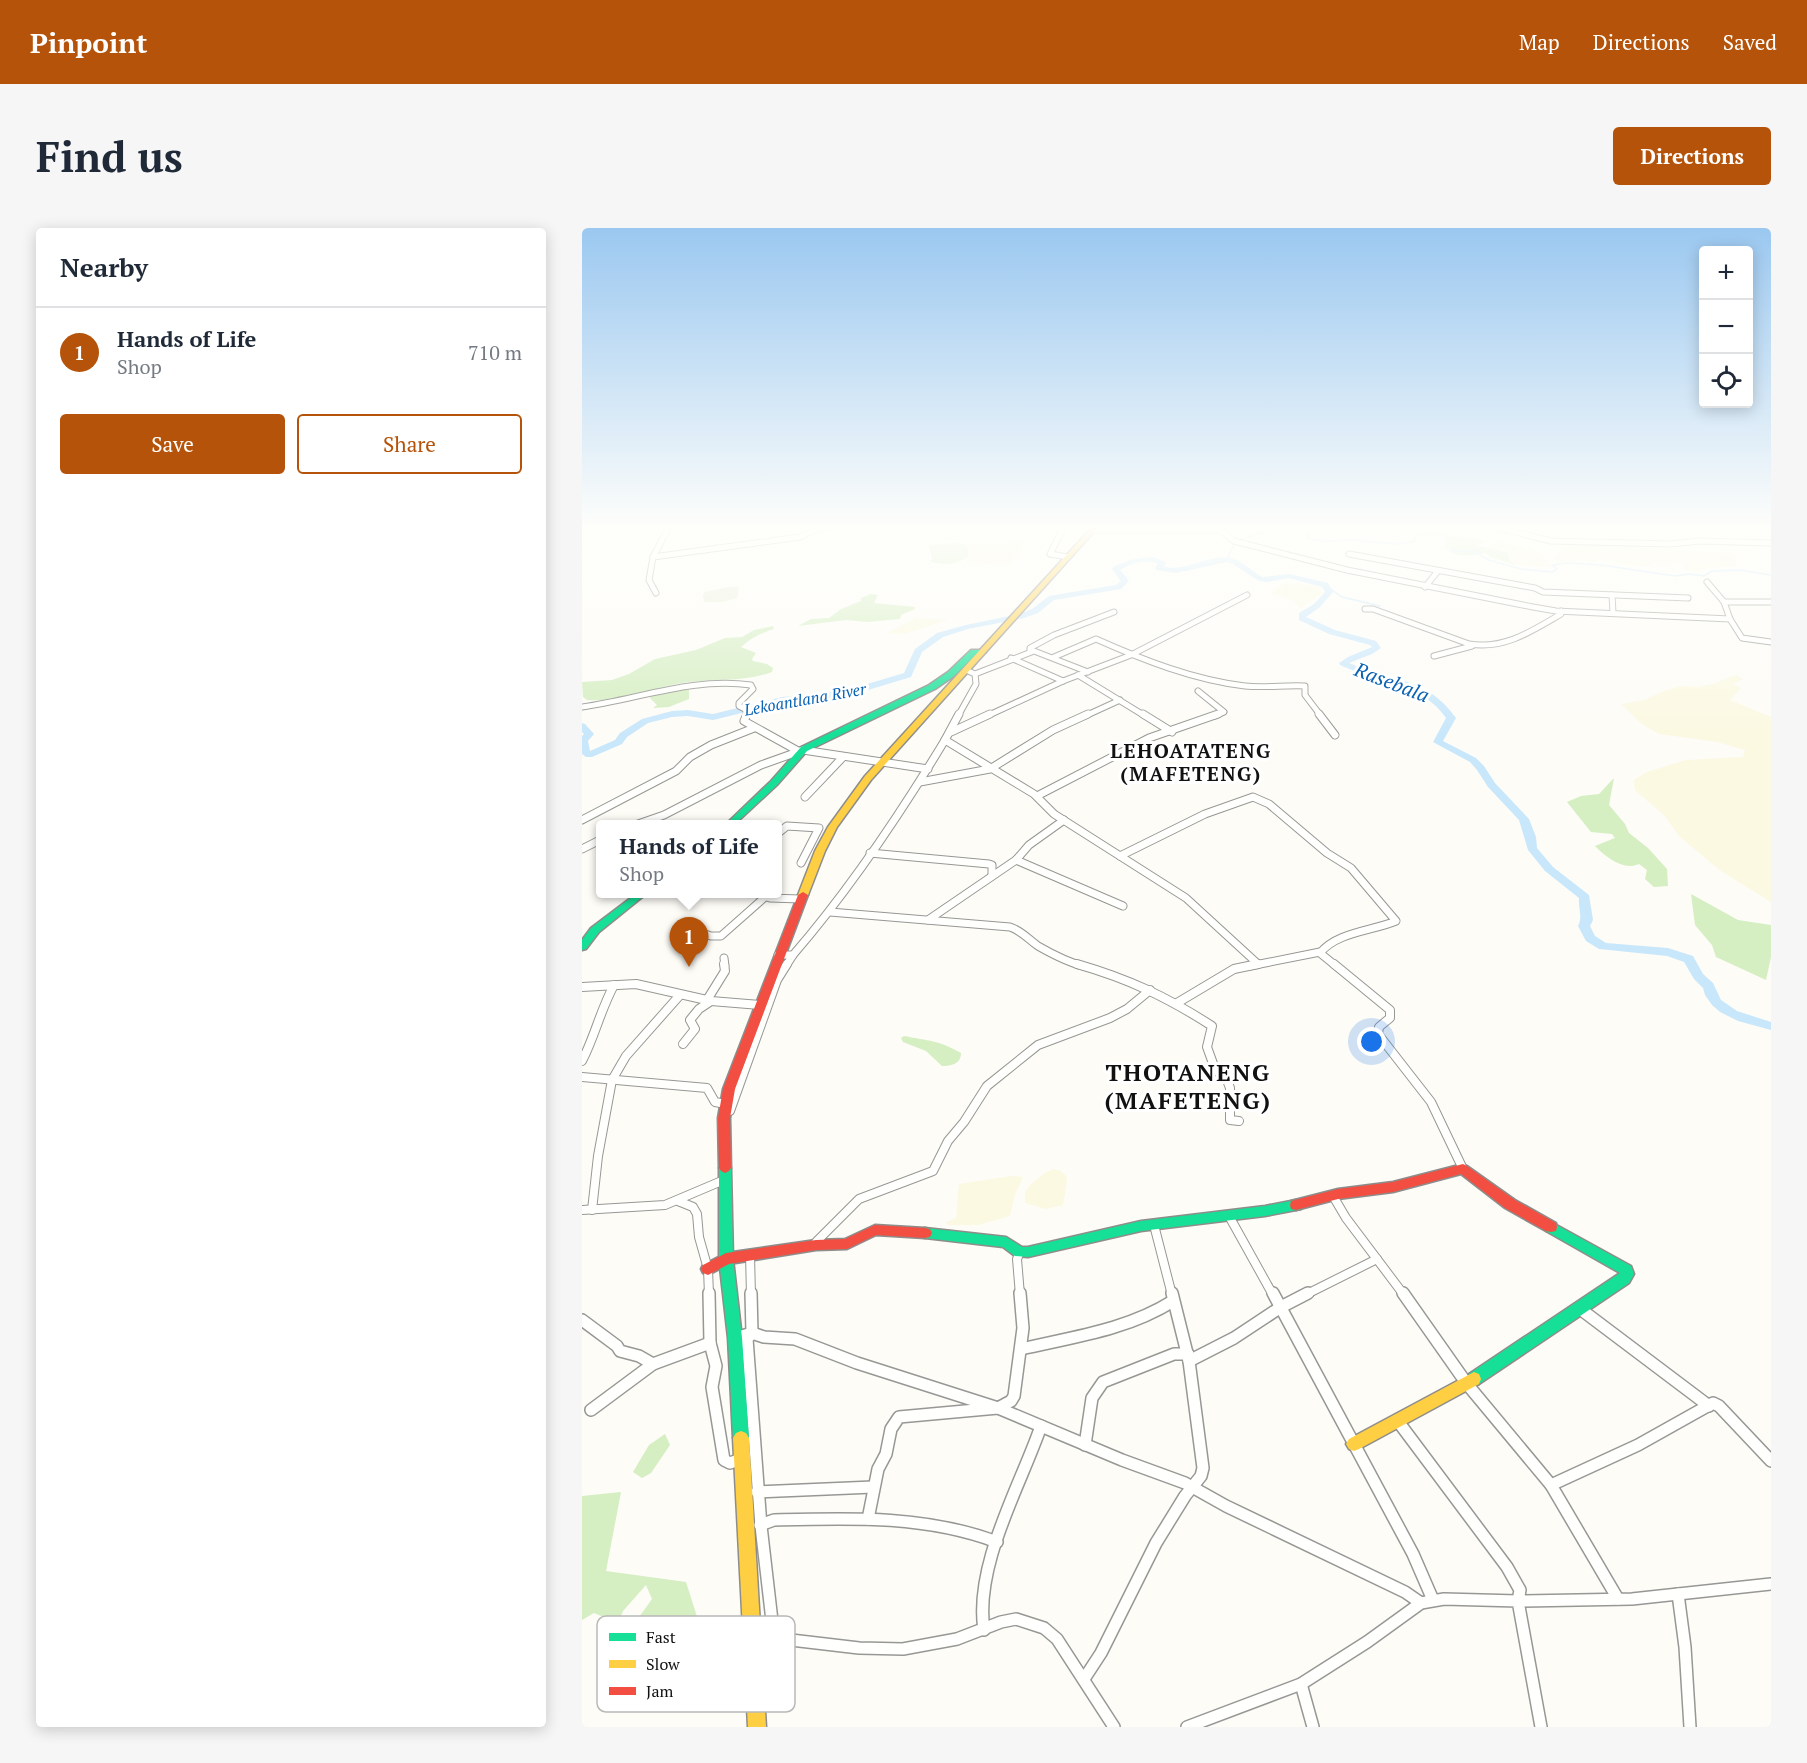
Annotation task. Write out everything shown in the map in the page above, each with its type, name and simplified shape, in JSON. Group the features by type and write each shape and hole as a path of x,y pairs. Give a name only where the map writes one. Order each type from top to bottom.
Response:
{"main road":[{"path":"750,1616 735,1338 726,1259 724,1118 729,1089 800,899 820,851 833,827 868,778 971,672 982,652 1034,595"},
{"path":"735,820 774,783 801,751 932,687 951,674 974,652 982,652"},
{"path":"582,947 595,930 636,898"},
{"path":"708,1269 726,1259 816,1245 847,1244 875,1230 887,1229 1006,1242 1020,1252 1044,1250 1154,1225 1229,1216 1393,1187 1463,1169 1510,1204 1626,1270 1627,1274 1624,1279 1467,1384 1354,1444"},
{"path":"756,1712 757,1727"}],"street":[{"path":"950,733 1063,681 1131,655 1247,595"},
{"path":"1470,595 1561,611 1730,619"},
{"path":"1614,614 1612,595 1688,598"},
{"path":"1718,595 1724,602 1730,619 1744,639 1771,642"},
{"path":"1724,602 1771,602"},
{"path":"1365,609 1373,609 1474,646"},
{"path":"1434,656 1515,639 1561,614 1561,611"},
{"path":"1030,651 1030,648 1054,635 1114,612"},
{"path":"1054,657 1096,639 1131,655 1200,676 1242,685 1305,686 1305,695 1335,735"},
{"path":"724,1118 729,1116 781,971 830,912 920,783 976,684 971,672 1030,651 1054,657 1088,672"},
{"path":"1011,658 1063,681"},
{"path":"1078,675 1173,732"},
{"path":"582,706 618,702 674,687 737,682 753,687 739,706 749,711 744,721 801,751 928,769"},
{"path":"1037,796 1149,738 1173,732 1224,712 1198,691"},
{"path":"920,783 990,769 1053,730 1120,700"},
{"path":"582,820 676,771 690,757 711,745 754,728"},
{"path":"945,740 1037,796 1064,820 1186,898 1258,964"},
{"path":"651,820 746,772 801,751"},
{"path":"805,797 843,757"},
{"path":"1120,856 1218,809 1248,798 1261,800 1327,853 1351,868 1396,921 1383,928 1334,942 1320,952 1226,972 1177,1003"},
{"path":"926,921 1016,860 1036,840 1064,820"},
{"path":"782,828 787,826 819,828 801,863"},
{"path":"582,849 596,842"},
{"path":"870,853 989,864 992,865 992,876"},
{"path":"1016,860 1086,888 1123,906"},
{"path":"684,927 711,936 721,936 764,898"},
{"path":"782,898 800,899"},
{"path":"830,912 988,925 1019,930 1037,945 1069,962 1120,976 1177,1003 1212,1026 1207,1047 1215,1069 1227,1080 1230,1088 1230,1120 1239,1121"},
{"path":"1320,952 1337,969 1390,1010 1390,1018 1379,1027 1378,1034 1431,1102 1443,1122 1463,1169"},
{"path":"778,955 793,955"},
{"path":"683,1044 695,1029 690,1020 709,1001 725,970 724,958"},
{"path":"582,987 636,984 709,1001 760,1005"},
{"path":"582,1061 590,1046 601,1009 614,985"},
{"path":"816,1245 816,1242 855,1202 933,1171 948,1141 964,1122 984,1090 1030,1051 1049,1040 1127,1010 1150,990"},
{"path":"680,995 626,1056 612,1080 587,1210 651,1207 678,1201 710,1183 724,1179"},
{"path":"582,1077 707,1088 715,1102 726,1104"},
{"path":"1334,1196 1346,1218 1398,1286 1467,1384 1551,1485 1618,1599"},
{"path":"678,1201 693,1207 697,1214 699,1237 708,1269 710,1344 716,1366 712,1387 720,1446 724,1460 730,1463 741,1459"},
{"path":"1229,1216 1281,1307 1413,1554 1427,1601"},
{"path":"1084,1679 1101,1653 1156,1543 1201,1476 1203,1468 1188,1366 1189,1357 1154,1225"},
{"path":"868,1519 873,1487 886,1454 891,1430 899,1417 998,1408 1011,1401 1014,1396 1023,1328 1017,1259 1020,1252"},
{"path":"750,1256 752,1333 747,1339 757,1492 771,1616"},
{"path":"1085,1445 1092,1398 1103,1382 1174,1354 1189,1357 1234,1338 1281,1307 1377,1259"},
{"path":"1021,1349 1118,1327 1157,1311 1173,1301"},
{"path":"1579,1308 1709,1406"},
{"path":"582,1320 617,1346 620,1352 639,1356 653,1364"},
{"path":"735,1338 752,1333 764,1337 795,1339 856,1363 998,1408 1085,1445 1172,1477 1427,1601 1618,1599 1771,1584"},
{"path":"591,1410 653,1364 710,1344"},
{"path":"1551,1485 1638,1445 1713,1403 1719,1406 1771,1461"},
{"path":"1397,1420 1507,1566 1520,1590 1518,1601 1541,1727"},
{"path":"984,1630 981,1623 981,1602 997,1542 1041,1426"},
{"path":"757,1492 873,1487"},
{"path":"760,1525 774,1520 868,1519 925,1523 981,1534 997,1542"},
{"path":"1678,1594 1685,1647 1690,1727"},
{"path":"1187,1727 1301,1684 1427,1601"},
{"path":"795,1640 859,1648 903,1648 957,1639 1001,1622 1016,1619 1028,1621 1044,1628 1057,1639 1084,1679 1106,1718 1114,1727"},
{"path":"1301,1684 1313,1727"}],"shaded area":[{"path":"1278,595 1319,595 1301,608 1292,600"},
{"path":"916,618 948,620 904,634 887,633"},
{"path":"1736,675 1743,679 1733,684 1741,688 1730,700 1771,717 1771,902 1721,871 1680,837 1664,815 1635,790 1634,780 1647,772 1686,760 1743,757 1745,750 1717,742 1659,734 1642,724 1621,704 1645,700 1680,686 1698,687 1713,684"},
{"path":"1053,1169 1061,1171 1066,1176 1063,1205 1045,1209 1025,1203 1025,1193 1029,1186"},
{"path":"1012,1176 1023,1177 1015,1194 1010,1216 978,1225 948,1225 946,1222 956,1218 959,1184"}],"green space":[{"path":"703,595 738,595 737,598 723,602 704,602"},
{"path":"878,595 874,603 915,607 915,609 901,615 900,619 867,622 846,620 798,626 811,619 829,618 841,609 861,601 861,598"},
{"path":"773,626 774,629 756,636 741,647 756,653 753,661 767,664 773,668 772,672 740,679 675,684 612,699 587,700 583,697 582,682 612,680 629,674 655,659 696,650 725,638 742,637 754,630"},
{"path":"673,688 689,690 689,699 669,707 653,708 657,705 650,698 651,696"},
{"path":"1614,778 1609,805 1625,824 1629,833 1648,848 1667,869 1668,886 1654,887 1645,879 1647,870 1639,864 1627,866 1615,862 1604,854 1595,846 1615,838 1612,834 1591,832 1567,802 1581,796 1599,794"},
{"path":"1691,894 1738,920 1771,925 1771,957 1766,980 1716,957 1712,945 1695,925"},
{"path":"904,1036 933,1041 961,1053 961,1057 955,1064 942,1066 926,1051 903,1042 901,1038"},
{"path":"665,1434 670,1445 651,1473 642,1478 633,1472 649,1445"},
{"path":"621,1492 606,1571 686,1582 697,1616 640,1616 652,1599 646,1585 621,1616 601,1616 594,1613 582,1620 582,1496"}],"waterway":[{"name":"Rasebala","path":"582,726 589,734 583,741 584,751 589,755 619,742 623,735 645,721 672,714 688,713 713,717 782,700 848,693 908,675 918,651 940,635 966,627 1021,616 1035,611 1052,598 1070,595"},
{"name":"Rasebala","path":"1327,595 1310,611 1302,615 1302,618 1332,632 1373,643 1377,648 1343,663 1417,688 1442,705 1451,718 1438,742 1473,760 1481,768 1491,785 1524,819 1531,837 1532,848 1549,869 1585,897 1584,907 1587,920 1584,926 1590,938 1603,946 1668,952 1689,959 1698,976 1709,986 1711,995 1724,1009 1743,1018 1771,1026"},
{"path":"1339,595 1380,606"}],"traffic: fast":[{"path":"734,820 774,783 804,749 932,687 951,674 974,652 982,652"},
{"path":"582,947 595,930 636,898"},
{"path":"725,1168 726,1259 735,1338 741,1438"},
{"path":"925,1233 1006,1242 1020,1252 1028,1252 1141,1226 1296,1205"},
{"path":"1474,1379 1624,1279 1627,1274 1626,1270 1551,1227"}],"traffic: slow":[{"path":"803,895 820,851 833,827 868,778 1034,595"},
{"path":"1354,1444 1474,1379"},
{"path":"741,1438 751,1616"},
{"path":"756,1712 757,1727"}],"traffic: jam":[{"path":"725,1168 724,1118 729,1089 803,895"},
{"path":"1296,1205 1338,1194 1393,1187 1463,1169 1510,1204 1551,1227"},
{"path":"708,1269 726,1259 816,1245 847,1244 875,1230 925,1233"}],"place":[{"name":"Hands of Life","path":"689,967"}],"district":[{"name":"LEHOATATENG (MAFETENG)","path":"1191,762"},
{"name":"THOTANENG (MAFETENG)","path":"1188,1086"}],"water label":[{"name":"Lekoantlana River","path":"805,699"}]}
